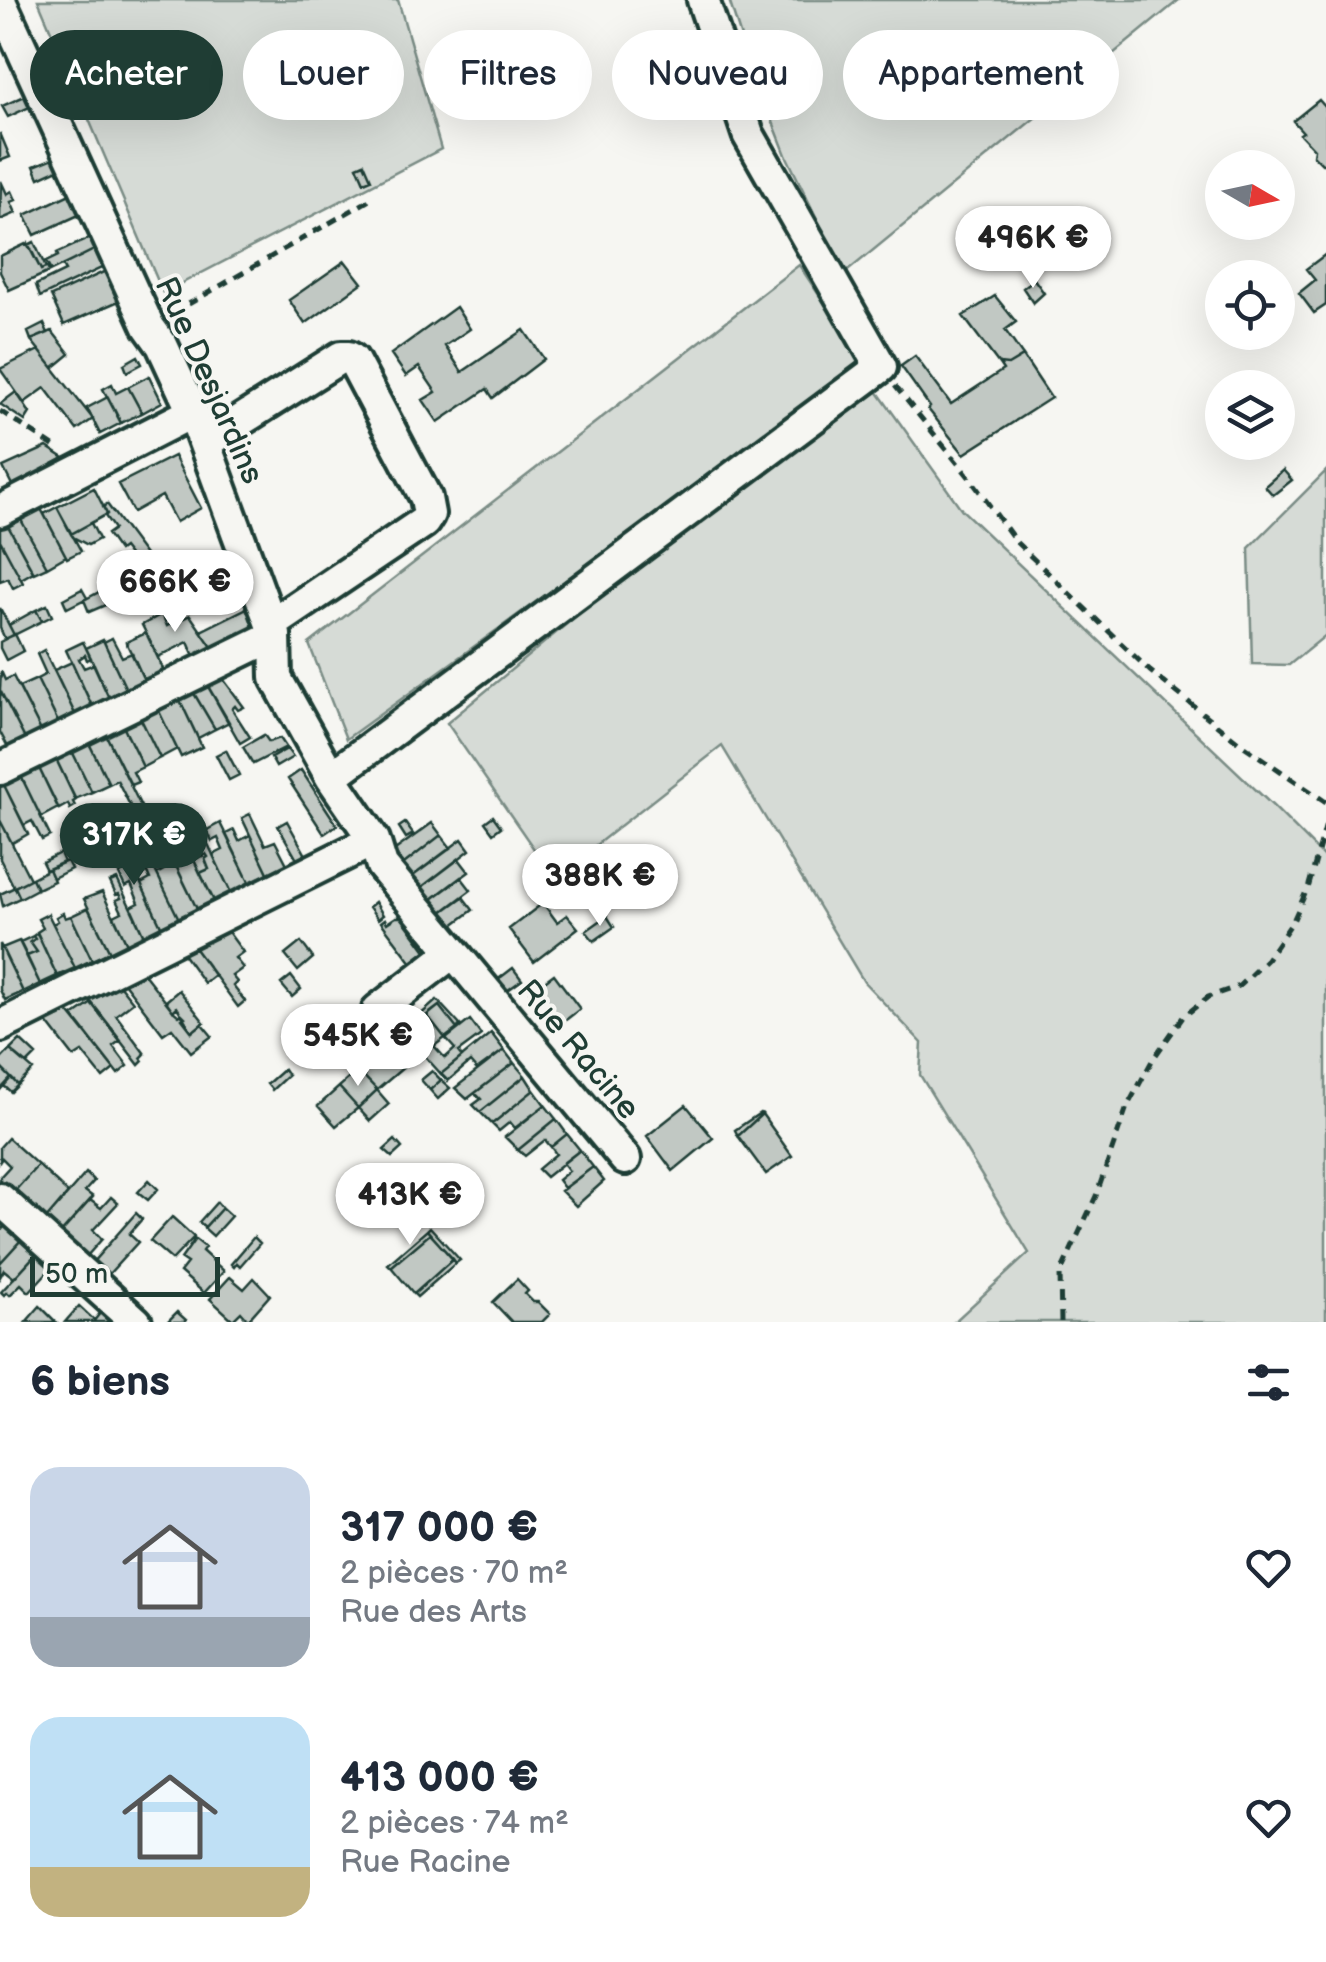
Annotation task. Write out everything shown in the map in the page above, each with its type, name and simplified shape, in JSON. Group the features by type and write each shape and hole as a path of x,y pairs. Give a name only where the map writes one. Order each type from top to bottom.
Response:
{"street":[{"name":"Rue Desjardins","path":"0,0 149,327 162,344 194,412 273,630 276,678 331,778 374,840"},
{"path":"331,778 881,367 748,134 704,0"},
{"path":"0,770 273,630 424,522 428,514 426,498 349,357 341,357 205,444"},
{"path":"0,511 194,412"},
{"path":"2,1027 374,840"},
{"name":"Rue Racine","path":"374,840 382,866 626,1159"},
{"path":"378,1010 452,953"},
{"path":"0,1199 136,1322"}],"path":[{"path":"149,327 373,198"},
{"path":"881,367 1016,543 1150,671 1241,744 1326,802"},
{"path":"0,411 86,467"},
{"path":"1062,1322 1060,1274 1096,1196 1127,1107 1152,1059 1183,1017 1208,997 1239,986 1267,959 1293,922 1309,884 1326,824"}],"shaded area":[{"path":"38,0 398,0 424,90 424,120 433,120 441,149 163,293 89,120 223,120 223,30 51,30"},
{"path":"729,0 1179,0 1119,49 1119,30 843,30 843,120 1032,120 844,274 772,120 823,120 823,30 739,30"},
{"path":"799,265 865,364 346,739 309,644"},
{"path":"877,391 962,510 1326,859 1326,1322 954,1322 1029,1253 920,1075 922,1043 864,982 722,746 554,878 447,723 621,579"},
{"path":"1326,471 1326,635 1289,665 1252,664 1249,548"}],"building":[{"path":"27,95 30,102 30,107 8,117 2,106"},
{"path":"1319,100 1326,108 1326,164 1313,155 1314,149 1293,121"},
{"path":"0,133 10,157 0,161"},
{"path":"56,157 61,168 39,178 34,166"},
{"path":"364,163 371,179 364,182 357,166"},
{"path":"1,181 7,194 12,191 16,213 0,220"},
{"path":"72,193 81,214 35,235 25,215"},
{"path":"92,237 98,248 51,271 46,262"},
{"path":"34,242 46,268 41,270 28,245"},
{"path":"28,243 41,270 47,267 49,272 9,290 0,272 0,256"},
{"path":"98,248 106,266 40,297 36,285"},
{"path":"1326,254 1326,305 1314,313 1299,293 1315,280 1306,269"},
{"path":"345,261 362,283 305,324 289,300"},
{"path":"108,270 121,300 64,325 51,296"},
{"path":"1034,279 1044,293 1033,303 1023,288"},
{"path":"995,296 1016,322 1005,330 1023,356 1008,365 999,364 963,316"},
{"path":"456,307 470,329 445,346 462,372 524,330 544,359 493,398 487,389 438,422 423,400 436,392 419,367 406,376 391,354"},
{"path":"44,324 48,333 31,340 28,332"},
{"path":"52,331 70,354 53,368 31,340"},
{"path":"39,350 93,419 77,430 45,388 24,403 0,369"},
{"path":"138,356 142,364 127,372 124,364"},
{"path":"915,356 951,404 1003,370 999,364 1008,365 1023,356 1051,398 964,454 928,409 901,366"},
{"path":"149,376 162,402 142,413 128,387"},
{"path":"112,384 116,393 128,387 142,413 121,423 103,389"},
{"path":"16,392 30,413 25,421 0,404"},
{"path":"108,397 121,423 100,434 87,408"},
{"path":"47,447 64,458 13,487 3,467"},
{"path":"174,456 201,508 176,522 162,496 133,512 118,484"},
{"path":"1283,470 1292,480 1273,495 1265,486"},
{"path":"94,488 107,514 71,534 57,507"},
{"path":"107,504 151,563 141,571 107,534 114,529 105,516 103,507"},
{"path":"40,507 66,556 47,567 20,518"},
{"path":"57,507 81,551 67,558 44,514"},
{"path":"20,518 47,567 34,573 7,524"},
{"path":"91,523 99,539 88,545 71,534"},
{"path":"7,524 33,572 21,579 0,540 0,528"},
{"path":"0,540 23,583 13,588 8,578 0,581"},
{"path":"181,562 193,582 232,562 242,582 186,610 158,573"},
{"path":"82,589 87,598 67,608 63,599"},
{"path":"101,591 108,604 89,612 84,600"},
{"path":"47,605 52,616 42,621 36,610"},
{"path":"251,606 255,616 251,629 212,647 201,631"},
{"path":"0,608 14,635 5,639 0,628"},
{"path":"36,610 42,621 14,635 9,625"},
{"path":"162,614 167,626 190,615 212,647 194,656 188,642 158,657 142,625"},
{"path":"146,633 164,671 144,680 126,642"},
{"path":"15,634 23,651 6,660 0,642"},
{"path":"112,638 122,657 132,653 144,680 126,689 104,642"},
{"path":"103,640 126,689 109,698 86,648"},
{"path":"83,642 91,658 87,660 85,655 79,659 84,668 94,664 109,698 92,706 66,650"},
{"path":"44,650 75,714 58,722 37,679 46,674 37,654"},
{"path":"72,662 92,706 75,714 54,670"},
{"path":"1,671 5,680 13,676 41,731 25,739 0,690"},
{"path":"221,676 244,707 232,709 250,737 240,743 206,683"},
{"path":"37,679 58,722 41,731 19,687"},
{"path":"206,683 229,722 215,729 192,690"},
{"path":"0,690 25,739 8,747 0,732"},
{"path":"192,690 215,729 198,738 178,696"},
{"path":"178,696 202,747 181,757 157,707"},
{"path":"157,707 177,749 160,758 139,715"},
{"path":"139,715 160,758 143,767 122,724"},
{"path":"122,724 143,767 133,772 138,782 131,785 105,733"},
{"path":"105,733 148,821 140,825 117,780 109,784 88,741"},
{"path":"264,735 269,742 280,738 286,747 253,764 243,747"},
{"path":"88,741 109,784 92,792 71,749"},
{"path":"71,749 92,792 75,799 55,757"},
{"path":"287,749 293,757 276,767 271,758"},
{"path":"226,750 239,775 229,780 216,755"},
{"path":"55,757 76,800 70,809 68,804 59,809 38,766"},
{"path":"38,766 58,808 41,817 20,774"},
{"path":"301,770 337,825 324,834 288,779"},
{"path":"20,774 50,836 42,840 32,821 24,825 3,783"},
{"path":"3,783 28,834 12,843 0,820"},
{"path":"250,814 265,845 275,841 289,868 270,877 242,818"},
{"path":"493,816 501,827 493,833 485,822"},
{"path":"153,819 166,845 161,848 141,825"},
{"path":"0,820 30,879 14,887 0,859"},
{"path":"287,821 307,857 299,863 278,826"},
{"path":"220,823 251,886 232,895 213,855 223,850 218,838 212,841 207,830"},
{"path":"405,823 413,834 406,838 399,827"},
{"path":"432,823 441,835 400,867 393,858 395,850"},
{"path":"200,827 232,895 215,903 200,873 209,869 205,859 208,857 203,856 191,831"},
{"path":"109,828 115,838 98,845 94,836"},
{"path":"234,830 239,841 250,835 270,877 251,886 226,834"},
{"path":"441,835 451,848 409,879 400,867"},
{"path":"118,836 162,928 144,936 131,907 139,903 131,884 125,887 112,851 105,854 101,844"},
{"path":"462,839 470,850 418,890 409,879"},
{"path":"88,841 92,848 81,854 77,846"},
{"path":"60,853 64,862 46,870 42,862"},
{"path":"206,854 209,869 200,873 194,860"},
{"path":"171,855 198,911 179,919 157,874 169,867 165,858"},
{"path":"193,858 215,903 198,911 176,866"},
{"path":"459,859 469,872 428,902 418,890"},
{"path":"67,861 71,869 53,878 49,869"},
{"path":"153,866 179,919 162,928 141,884 150,879 146,870"},
{"path":"49,869 54,881 37,889 32,878"},
{"path":"461,877 471,890 438,915 428,902"},
{"path":"32,878 37,889 20,898 15,887"},
{"path":"117,879 144,936 127,944 114,916 122,912 116,900 121,898 110,882"},
{"path":"15,887 20,898 3,906 0,894"},
{"path":"102,892 127,944 110,952 84,899"},
{"path":"463,897 473,910 449,928 438,915"},
{"path":"375,902 383,915 378,919 369,907"},
{"path":"543,903 557,922 567,915 578,928 534,962 509,929"},
{"path":"88,908 110,952 92,960 71,916"},
{"path":"63,913 65,918 71,916 92,960 75,968 53,924"},
{"path":"48,914 75,968 57,976 37,932 43,928 38,919"},
{"path":"607,916 614,927 594,941 586,931"},
{"path":"401,917 430,956 415,967 381,922"},
{"path":"226,929 243,952 235,958 243,968 232,976 237,982 233,986 245,1001 238,1007 193,946"},
{"path":"37,933 57,976 40,984 27,956 37,952 30,942"},
{"path":"33,936 35,939 30,942 37,952 27,956 20,942"},
{"path":"19,941 40,984 23,992 2,948"},
{"path":"301,942 313,958 298,971 285,955"},
{"path":"0,944 23,992 5,1000 0,990"},
{"path":"193,946 214,975 204,983 181,951"},
{"path":"513,968 522,980 501,995 492,984"},
{"path":"141,970 173,1011 185,1017 182,1019 192,1032 202,1024 212,1036 191,1052 172,1028 163,1034 121,979"},
{"path":"554,974 580,1009 554,1029 530,992"},
{"path":"291,976 301,989 292,997 281,984"},
{"path":"116,981 133,1002 116,1015 145,1054 139,1065 85,995"},
{"path":"179,990 204,1022 192,1032 177,1007 173,1011 166,1001"},
{"path":"437,1000 460,1025 457,1029 439,1006 402,1036 400,1033"},
{"path":"92,1003 121,1040 113,1046 128,1066 118,1074 73,1016"},
{"path":"63,1005 114,1069 103,1078 82,1052 74,1057 43,1017"},
{"path":"439,1006 457,1029 445,1038 427,1015"},
{"path":"427,1015 445,1038 434,1046 416,1024"},
{"path":"470,1020 481,1035 458,1052 462,1057 441,1074 423,1054 434,1046 445,1058 455,1049 446,1039"},
{"path":"416,1024 434,1046 423,1054 405,1032"},
{"path":"405,1032 423,1054 420,1058 402,1036"},
{"path":"400,1033 418,1055 377,1090 358,1070"},
{"path":"491,1033 504,1050 477,1070 470,1062 448,1081 441,1074"},
{"path":"20,1040 36,1055 27,1064 10,1050"},
{"path":"313,1043 318,1048 305,1060 300,1055"},
{"path":"10,1050 33,1070 18,1085 0,1067 0,1060"},
{"path":"504,1050 514,1063 467,1099 455,1088"},
{"path":"514,1063 525,1076 480,1112 473,1105 481,1099 475,1093"},
{"path":"0,1067 11,1078 0,1090"},
{"path":"284,1069 288,1075 272,1090 267,1084"},
{"path":"358,1070 377,1090 358,1108 339,1087"},
{"path":"432,1071 441,1080 430,1090 421,1080"},
{"path":"525,1076 534,1090 492,1124 480,1112"},
{"path":"11,1078 18,1085 11,1092 4,1086"},
{"path":"441,1080 450,1088 438,1099 430,1090"},
{"path":"339,1087 358,1108 336,1126 318,1106"},
{"path":"377,1090 389,1104 370,1121 358,1108"},
{"path":"534,1090 545,1105 515,1128 510,1122 499,1131 492,1124"},
{"path":"545,1105 556,1119 518,1150 505,1137"},
{"path":"686,1105 713,1138 673,1171 647,1136"},
{"path":"762,1114 738,1136 735,1130"},
{"path":"762,1114 792,1156 766,1174 738,1136"},
{"path":"556,1119 567,1134 551,1147 545,1140 525,1156 518,1150"},
{"path":"567,1134 580,1150 546,1177 538,1169 556,1154 551,1147"},
{"path":"8,1138 38,1165 13,1193 0,1180 10,1166 2,1158 0,1161 0,1147"},
{"path":"395,1140 402,1148 392,1157 384,1150"},
{"path":"580,1150 593,1167 564,1188 558,1180 569,1171 563,1163"},
{"path":"38,1165 68,1193 45,1220 13,1193"},
{"path":"593,1167 604,1181 576,1206 561,1191"},
{"path":"86,1173 94,1181 85,1191 93,1197 60,1234 45,1220"},
{"path":"149,1180 158,1189 148,1200 138,1192"},
{"path":"421,1189 431,1198 403,1222 394,1213"},
{"path":"111,1197 118,1203 93,1230 102,1239 86,1257 60,1234 90,1200 101,1208"},
{"path":"217,1202 222,1208 205,1227 199,1222"},
{"path":"222,1208 231,1216 213,1236 204,1228"},
{"path":"136,1213 142,1219 129,1234 138,1242 107,1276 92,1263"},
{"path":"172,1217 194,1237 172,1260 150,1241"},
{"path":"5,1226 21,1240 0,1263 0,1232"},
{"path":"430,1227 460,1260 456,1263 427,1230"},
{"path":"427,1230 430,1234 391,1267 388,1264"},
{"path":"430,1234 453,1259 414,1294 391,1267"},
{"path":"254,1237 260,1243 240,1266 237,1263 234,1267 231,1264"},
{"path":"195,1239 224,1271 204,1293 180,1272 187,1263 181,1259"},
{"path":"21,1240 36,1254 14,1278 4,1270 0,1277 0,1263"},
{"path":"36,1254 52,1267 29,1292 21,1284 10,1295 4,1295 1,1292"},
{"path":"453,1259 456,1263 417,1297 414,1294"},
{"path":"230,1277 244,1289 254,1278 270,1295 248,1320 241,1312 233,1320 210,1299"},
{"path":"517,1279 528,1291 525,1294 550,1314 542,1322 512,1322 493,1302"},
{"path":"40,1306 56,1322 26,1322"},
{"path":"79,1306 93,1322 65,1322"},
{"path":"101,1312 113,1322 93,1322"},
{"path":"177,1312 186,1320 167,1322"}]}
